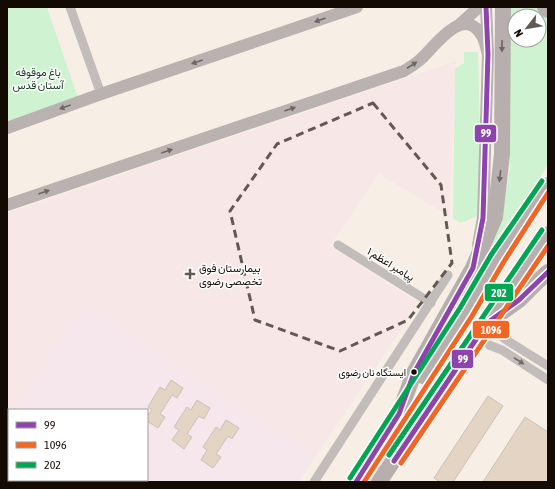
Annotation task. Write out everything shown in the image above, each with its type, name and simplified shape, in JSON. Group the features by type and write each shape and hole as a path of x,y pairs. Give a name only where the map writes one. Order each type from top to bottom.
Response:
{"highway":[{"path":"399,414 414,372 473,268 495,217 502,154 502,7"},
{"path":"538,199 548,178"},
{"path":"356,482 548,185"},
{"path":"380,482 492,328 548,234"},
{"path":"492,328 538,280 548,272"}],"street":[{"path":"70,7 101,94"},
{"path":"7,128 101,94 357,7"},
{"path":"7,205 404,70 414,65 449,30 460,24 479,7"},
{"path":"473,268 483,218 488,54 486,7"},
{"path":"460,24 470,24 476,28 482,36 488,54"},
{"name":"پیامبر اعظم ۱","path":"338,245 430,303"},
{"path":"314,482 448,275"},
{"path":"492,328 508,341 546,365 536,374"},
{"path":"489,345 502,350 536,374 548,380"}],"highlighted area":[{"path":"373,103 441,185 452,263 408,320 340,351 255,320 230,211 277,144"}],"shaded area":[{"name":"بیمارستان فوق تخصصی رضوی","path":"456,61 449,216 379,174 330,246 419,303 316,456 83,304 16,409 8,409 7,422 7,213"},
{"path":"83,304 316,456 299,482 69,482 68,481 148,481 148,409 16,409"}],"green space":[{"name":"باغ موقوفه آستان قدس","path":"7,7 47,7 78,98 7,123"},
{"path":"510,7 539,8 510,8"},
{"path":"547,16 548,164 520,211 486,259 495,237 504,203 510,168 510,48 547,48"},
{"path":"464,52 478,52 480,215 460,223 453,218 455,69 464,63"}],"building":[{"path":"171,380 183,388 177,398 172,395 160,414 165,417 158,428 148,422 148,416 152,410 148,407 160,387 165,390"},
{"path":"488,396 503,406 453,482 440,482 434,478"},
{"path":"197,400 210,408 204,419 199,416 187,434 192,437 184,449 172,440 179,430 174,427 187,407 191,410"},
{"path":"525,417 548,432 548,482 483,482"},
{"path":"226,420 239,428 232,439 228,436 216,454 221,457 213,468 201,460 207,450 203,447 216,427 220,430"}],"transit line":[{"name":"99","path":"356,482 399,414 414,373 473,268 483,218 488,54 486,7"},
{"name":"202","path":"350,478 460,308 491,255 542,181"},
{"name":"1096","path":"364,482 472,316 503,263 548,193"},
{"name":"202","path":"389,455 542,230"},
{"name":"1096","path":"401,463 548,246"},
{"name":"99","path":"394,461 487,323 519,300 548,272"}],"place":[{"name":"بیمارستان فوق تخصصی رضوی","path":"190,274"},
{"name":"ایستگاه نان رضوی","path":"414,372"}]}
